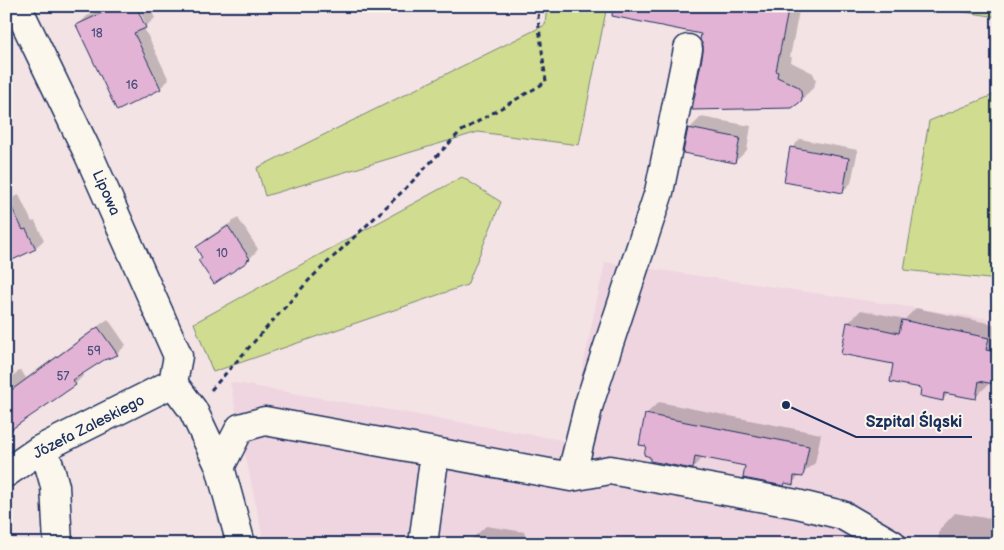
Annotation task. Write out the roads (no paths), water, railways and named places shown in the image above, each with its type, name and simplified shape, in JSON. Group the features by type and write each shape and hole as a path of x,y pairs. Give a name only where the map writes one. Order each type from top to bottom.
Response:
{"street":[{"name":"Lipowa","path":"17,6 88,152 178,356 173,383"},
{"path":"571,477 589,404 659,192 688,49"},
{"path":"173,383 193,410 220,467 241,544"},
{"name":"Józefa Zaleskiego","path":"6,473 39,450 173,383"},
{"path":"220,467 240,428 266,421 571,477 610,470 797,504 842,515 892,544"},
{"path":"39,450 49,465 55,486 58,544"},
{"path":"423,544 435,452"}],"place":[{"name":"Szpital Śląski","path":"786,405"}]}
